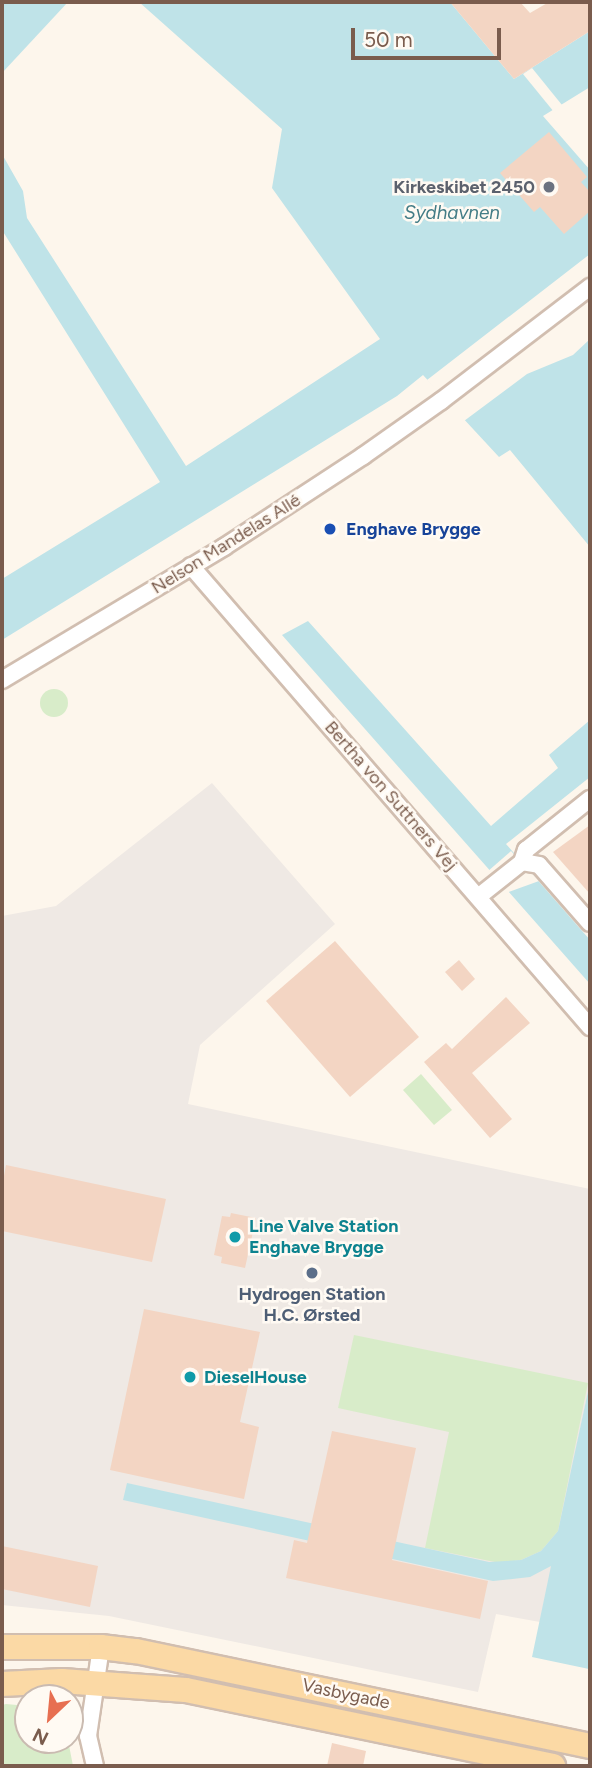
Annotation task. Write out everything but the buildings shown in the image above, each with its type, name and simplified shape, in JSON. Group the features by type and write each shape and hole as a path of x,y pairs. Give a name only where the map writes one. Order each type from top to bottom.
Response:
{"main road":[{"name":"Vasbygade","path":"2,1647 101,1647 196,1662 590,1746"},
{"name":"Vasbygade","path":"2,1684 96,1682 186,1690 554,1766"}],"street":[{"name":"Nelson Mandelas Allé","path":"2,680 191,566 363,456 444,399 590,286"},
{"name":"Bertha von Suttners Vej","path":"191,566 590,1027"},
{"path":"478,897 522,862 526,849 590,799"},
{"path":"522,862 539,865 590,923"},
{"path":"95,1766 88,1736 101,1647"}],"shaded area":[{"path":"212,783 335,924 200,1045 188,1104 590,1189 590,1382 540,1622 496,1614 478,1692 109,1616 2,1605 2,916 56,906"}],"green space":[{"path":"54,689 64,693 68,703 64,713 54,717 44,713 40,703 44,693"},
{"path":"421,1074 452,1110 434,1125 403,1090"},
{"path":"354,1335 588,1383 558,1531 541,1551 521,1560 500,1563 425,1548 449,1432 338,1408"},
{"path":"2,1705 14,1705 14,1754 71,1754 73,1766 2,1766"}],"water":[{"path":"2,2 68,2 2,73"},
{"name":"Sydhavnen","path":"139,2 450,2 514,79 590,31 590,87 543,116 590,170 590,547 510,450 499,457 423,375 397,396 2,640 2,579 160,482 2,230 2,154 23,191 27,218 186,466 380,339 272,188 282,129"},
{"path":"308,621 491,826 558,768 549,755 590,720 590,777 506,844 590,940 590,984 282,635"},
{"path":"590,1382 589,1669 532,1657 551,1566 530,1577 493,1581 123,1500 127,1483 489,1562 521,1560 541,1551 558,1531"}],"pier":[{"path":"532,68 562,105 554,112 523,74"},
{"path":"590,254 590,339 573,355 527,374 464,421 427,380"},
{"path":"511,851 539,881 506,893 487,872"}],"place":[{"name":"Kirkeskibet 2450","path":"549,187"},
{"name":"Enghave Brygge","path":"330,529"},
{"name":"Line Valve Station Enghave Brygge","path":"235,1237"},
{"name":"Hydrogen Station H.C. Ørsted","path":"312,1273"},
{"name":"DieselHouse","path":"190,1377"}]}
